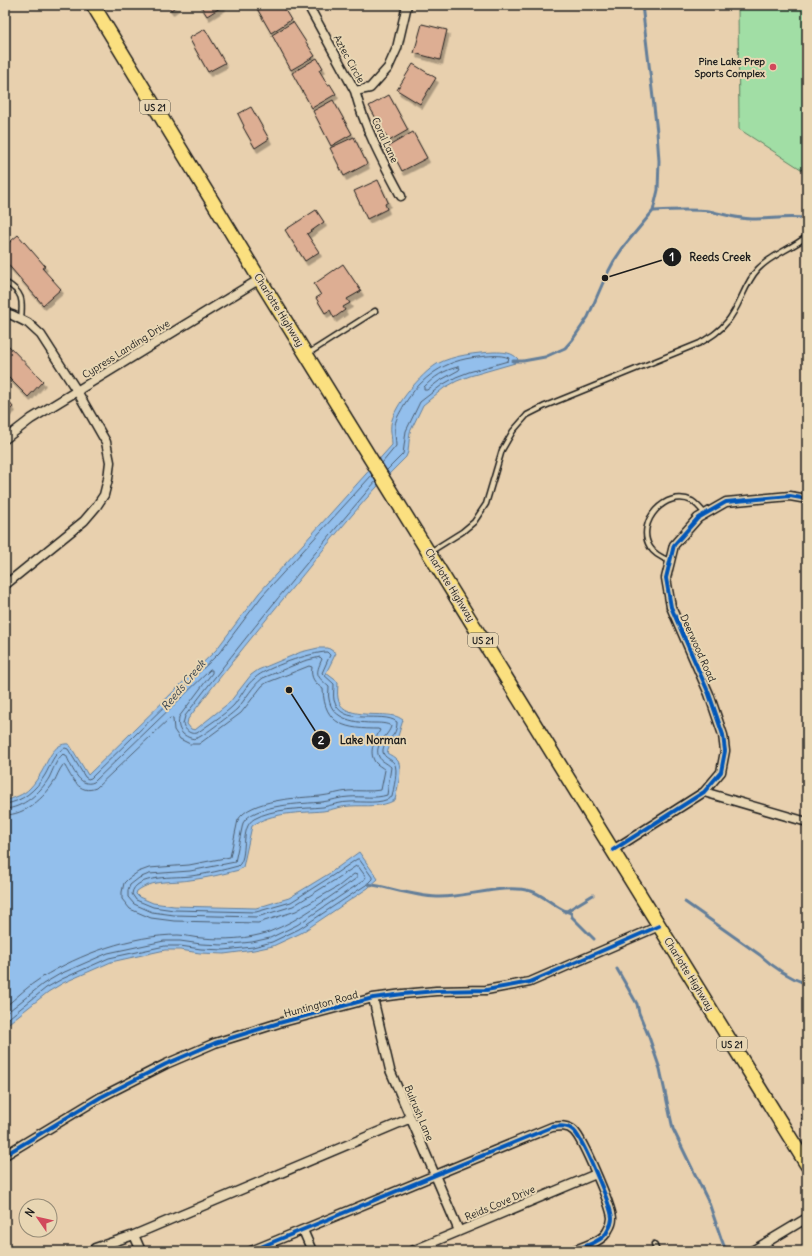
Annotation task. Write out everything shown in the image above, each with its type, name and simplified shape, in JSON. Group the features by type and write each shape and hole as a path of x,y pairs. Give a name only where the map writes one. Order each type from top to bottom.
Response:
{"main road":[{"name":"Charlotte Highway","path":"93,5 306,354 807,1165"}],"street":[{"name":"Aztec Circle","path":"308,5 355,91 370,88 388,68 398,48 407,5"},
{"name":"Coral Lane","path":"355,91 360,109 374,145 401,196"},
{"name":"Cypress Landing Drive","path":"5,439 31,419 260,279"},
{"path":"5,313 28,323 41,335 77,391 106,442 110,462 108,480 104,495 84,522 5,585"},
{"name":"Deerwood Road","path":"612,850 704,792 721,772 725,751 723,735 709,694 671,607 666,578 674,545 698,518 726,502 790,496 807,499"},
{"path":"704,792 807,822"},
{"name":"Huntington Road","path":"5,1155 101,1097 166,1064 215,1043 279,1023 373,998 436,991 486,990 530,982 659,926"},
{"name":"Bulrush Lane","path":"373,998 390,1070 459,1231"},
{"path":"92,1251 95,1248 134,1234 411,1118"},
{"path":"251,1251 552,1127 564,1126 574,1130 582,1142 609,1206 612,1219 608,1231 596,1241 572,1251"},
{"name":"Reids Cove Drive","path":"412,1251 596,1174"},
{"path":"752,1251 807,1218"},
{"path":"303,1230 312,1251"},
{"path":"134,1234 141,1251"}],"lane":[{"path":"430,553 462,532 474,522 486,504 502,450 512,431 527,415 545,406 700,343 716,334 728,322 757,269 773,256 802,241 807,236"},
{"path":"5,282 16,288 22,298 23,303 21,320"},
{"path":"306,354 375,311"},
{"path":"670,561 653,552 647,540 646,529 648,521 654,512 665,503 680,499 691,501 705,514"},
{"path":"654,1244 657,1251"}],"path":[{"path":"807,1087 803,1097 802,1120 807,1128"}],"green space":[{"name":"Pine Lake Prep Sports Complex","path":"738,5 807,5 807,173 739,129"}],"water":[{"path":"504,352 518,359 515,363 457,381 444,388 423,405 410,432 406,457 378,485 339,530 188,719 187,724 191,729 195,730 230,702 251,675 258,670 301,652 318,648 328,648 336,653 326,673 338,682 338,698 341,705 346,710 362,714 395,716 403,720 398,736 391,742 387,753 398,761 400,769 395,800 390,803 379,805 347,806 323,811 286,814 268,818 252,826 243,867 239,870 196,879 156,883 143,887 137,891 136,894 139,897 153,903 174,906 256,908 289,898 330,873 359,852 378,879 368,888 301,933 273,946 224,954 165,950 111,962 63,983 48,992 5,1026 5,801 25,793 39,777 55,749 63,744 69,744 88,775 216,650 259,593 392,445 391,424 393,416 403,399 416,382 437,364 451,358"}],"building":[{"path":"167,5 178,5 171,10"},
{"path":"200,5 223,5 223,6 207,16"},
{"path":"255,5 282,5 291,20 271,33"},
{"path":"293,22 315,56 291,70 272,35"},
{"path":"422,24 447,30 440,60 414,53"},
{"path":"205,29 225,63 208,72 189,38"},
{"path":"317,58 323,68 319,70 328,85 330,84 336,94 312,108 292,73"},
{"path":"413,64 436,78 420,104 397,90"},
{"path":"389,95 408,130 389,141 369,106"},
{"path":"333,100 352,134 331,146 313,111"},
{"path":"251,107 269,139 255,148 243,127 244,126 238,114"},
{"path":"413,132 427,158 402,171 389,146"},
{"path":"354,137 367,164 344,176 330,148"},
{"path":"378,180 388,202 385,204 387,209 367,219 354,191"},
{"path":"316,210 324,222 307,234 319,252 305,261 285,230"},
{"path":"18,235 45,266 42,268 61,289 43,305 5,261 5,246"},
{"path":"343,264 361,291 347,299 350,303 343,307 345,310 334,318 330,310 325,313 316,298 321,295 314,284"},
{"path":"5,342 43,381 28,397 7,376 8,374 5,371"},
{"path":"5,397 13,407 5,414"}],"waterway":[{"name":"Reeds Creek","path":"513,361 523,361 545,357 565,348 588,317 614,261 624,246 653,211 658,190 659,161 642,5"},
{"path":"653,211 695,210 709,211 746,219 794,217 807,219"},
{"path":"368,884 411,894 437,897 448,897 508,889 531,891 561,909 571,913 572,917 594,939"},
{"path":"565,912 593,895"},
{"path":"685,902 760,955 770,964 794,979 807,984"},
{"path":"617,969 637,1004 660,1069 673,1129 709,1203 726,1251"}],"cycle path":[{"path":"613,850 704,792 721,772 725,751 723,735 709,694 671,607 666,578 674,545 698,518 726,502 790,496 807,499"},
{"path":"5,1155 101,1097 166,1064 215,1043 279,1023 373,998 436,991 486,990 530,982 659,926"},
{"path":"251,1251 552,1127 561,1126 572,1129 584,1147 602,1187 612,1218 606,1234 593,1243 572,1251"}],"place":[{"name":"Pine Lake Prep Sports Complex","path":"773,67"},
{"name":"Reeds Creek","path":"605,278"},
{"name":"Lake Norman","path":"289,690"}]}
